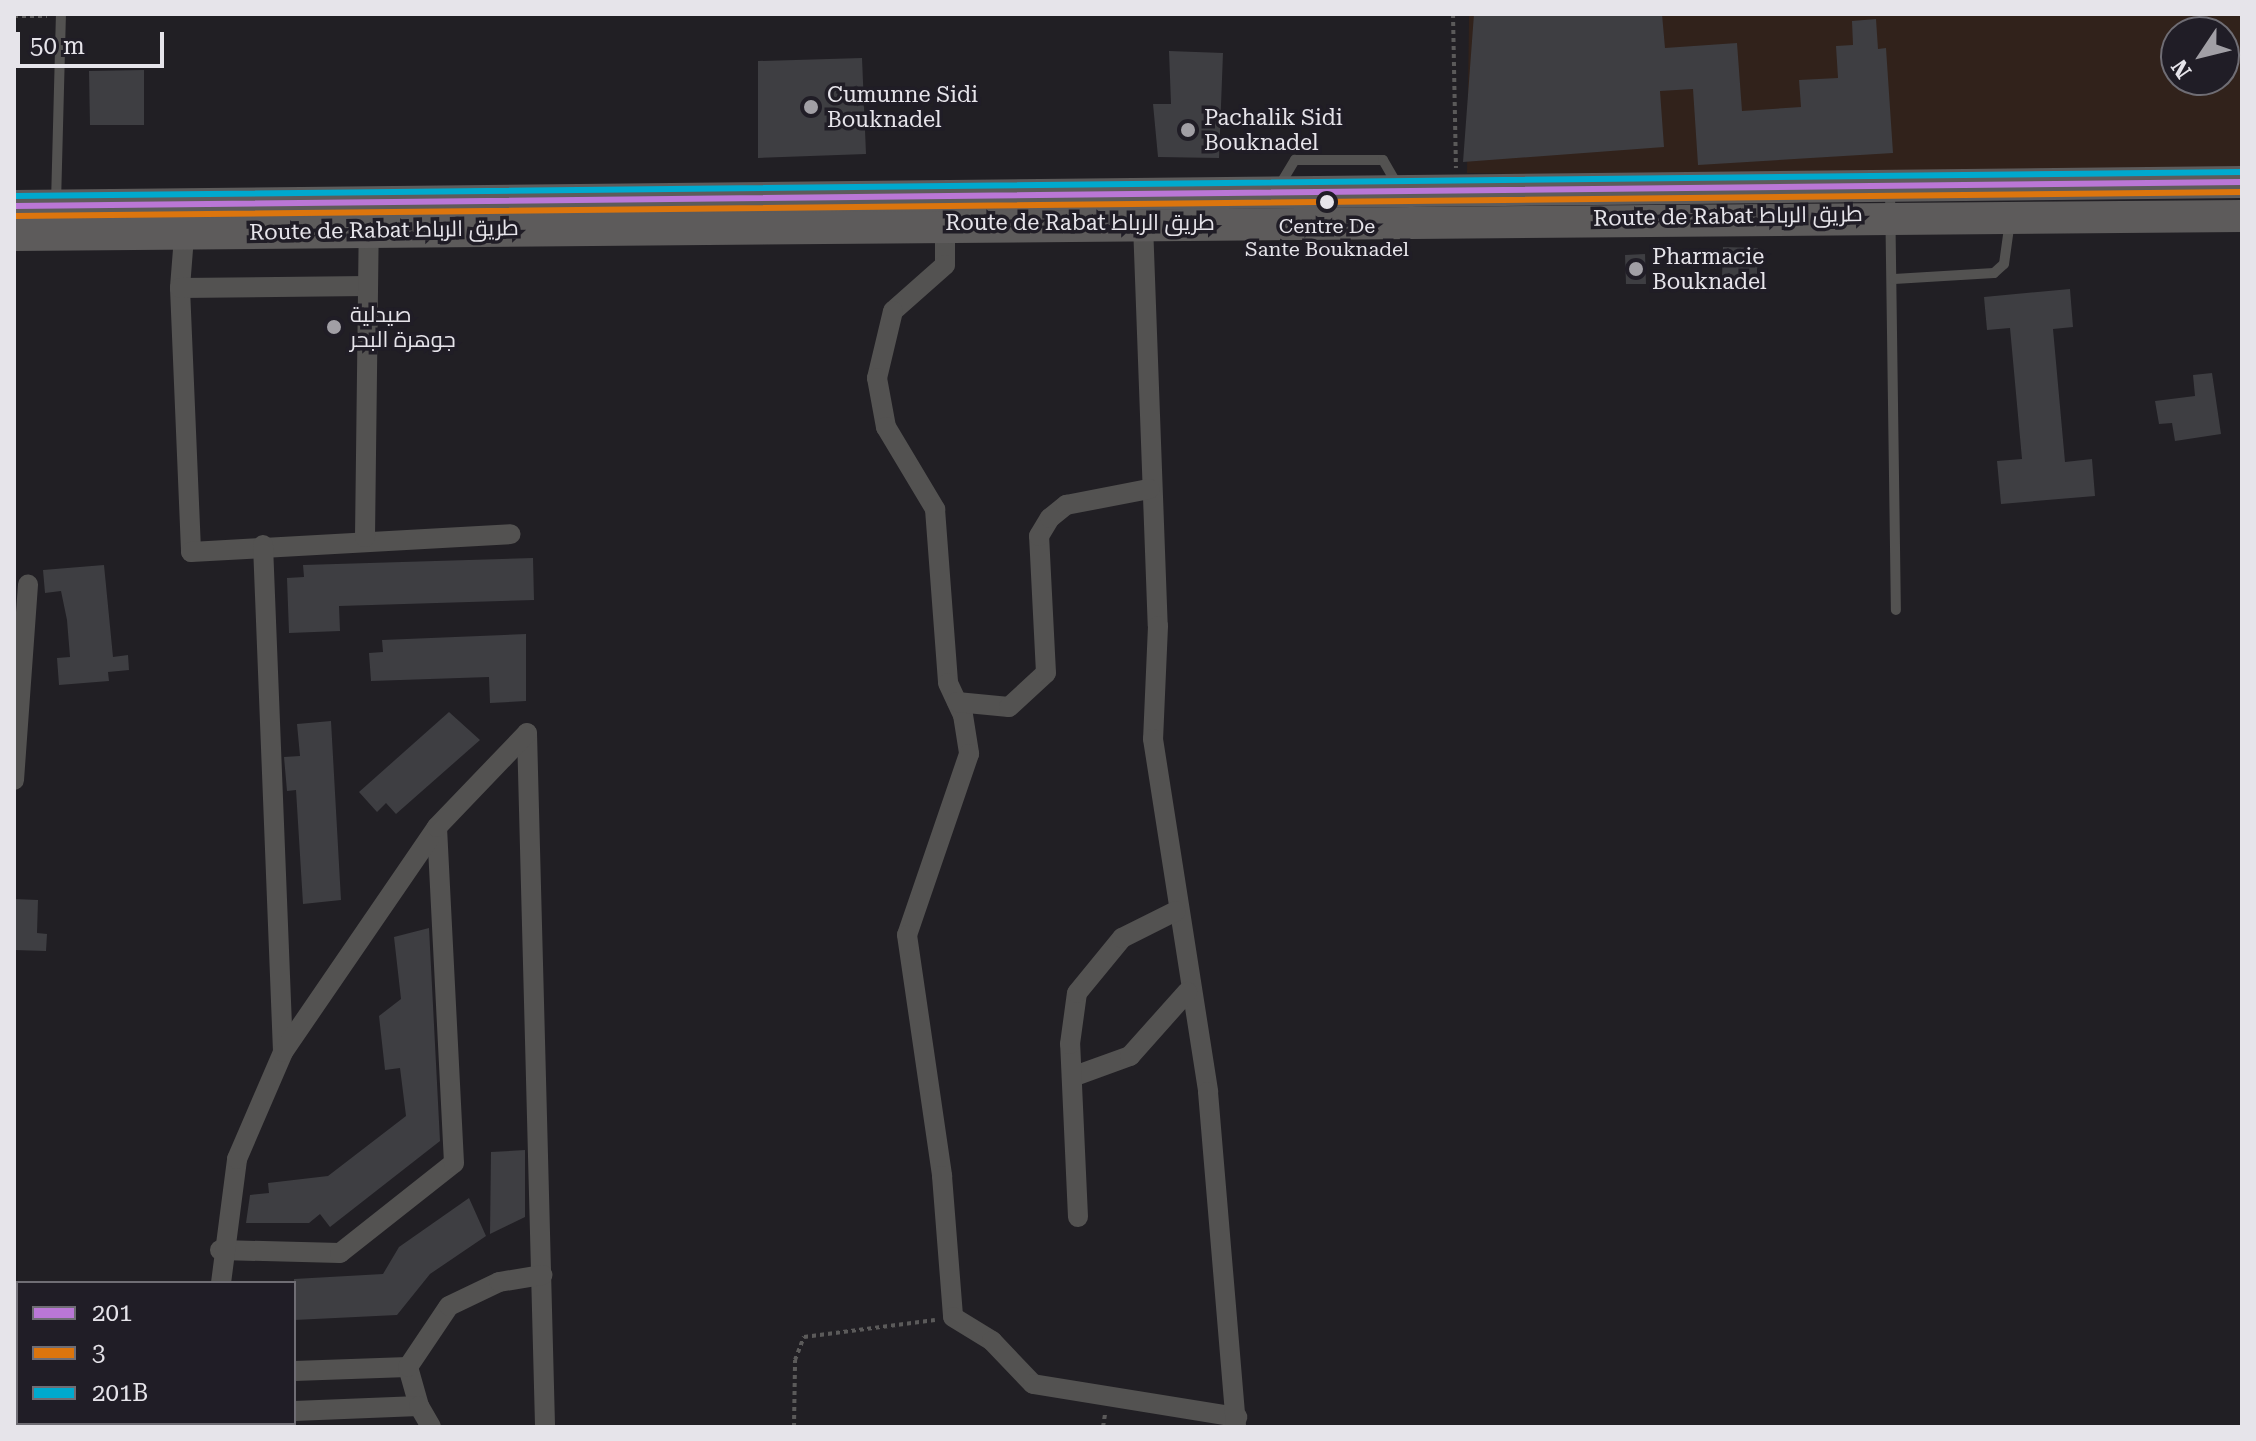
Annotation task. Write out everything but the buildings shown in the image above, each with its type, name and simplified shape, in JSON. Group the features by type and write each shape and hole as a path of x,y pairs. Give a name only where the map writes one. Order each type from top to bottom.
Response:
{"main road":[{"name":"Route de Rabat طريق الرباط","path":"14,206 56,205 185,218 369,230 945,224 991,212 1143,224 1400,208 1891,201 2242,182"},
{"name":"Route de Rabat طريق الرباط","path":"14,235 185,218 991,212 1275,197 1400,208 1457,196 1672,204"},
{"name":"Route de Rabat طريق الرباط","path":"1891,201 2011,215 2242,216"}],"street":[{"path":"185,218 180,288 191,552 365,537 510,534"},
{"path":"945,224 945,265 893,311 877,378 886,427 935,509 948,683 957,702 966,770 907,935 953,1317 992,1341 1033,1384 1236,1422 1209,1107 1187,992 1153,739 1158,626 1149,489 1143,224"},
{"path":"365,537 369,230"},
{"path":"180,288 368,286"},
{"path":"957,702 1009,707 1046,673 1039,536 1050,518 1066,505 1149,489"},
{"path":"263,545 283,1052"},
{"path":"14,780 28,585"},
{"path":"221,1281 220,1250 237,1159 283,1052 437,827 527,733 545,1427"},
{"path":"220,1250 340,1253 454,1163 437,827"},
{"path":"1078,1217 1071,1017 1089,971 1122,938 1176,911"},
{"path":"1072,1077 1130,1056 1187,992"},
{"path":"431,1427 419,1406 408,1367 449,1306 499,1282 542,1275"},
{"path":"296,1371 408,1367"},
{"path":"296,1411 419,1406"}],"lane":[{"path":"56,205 61,15"},
{"path":"1891,201 1896,610"},
{"path":"1894,279 1994,273 2004,264 2011,215"}],"path":[{"path":"1453,14 1457,196"},
{"path":"14,16 61,15"},
{"path":"794,1427 796,1351 804,1337 953,1317"}],"shaded area":[{"path":"1469,14 2242,14 2242,168 1649,177 1467,173"}],"transit line":[{"name":"201B","path":"14,196 2242,172"},
{"name":"201","path":"14,206 2242,182"},
{"name":"3","path":"14,216 2242,192"}],"place":[{"name":"Cumunne Sidi Bouknadel","path":"811,107"},
{"name":"Pachalik Sidi Bouknadel","path":"1188,130"},
{"name":"Centre De Sante Bouknadel","path":"1327,202"},
{"name":"Pharmacie Bouknadel","path":"1636,269"},
{"name":"صيدلية جوهرة البحر","path":"334,327"}]}
